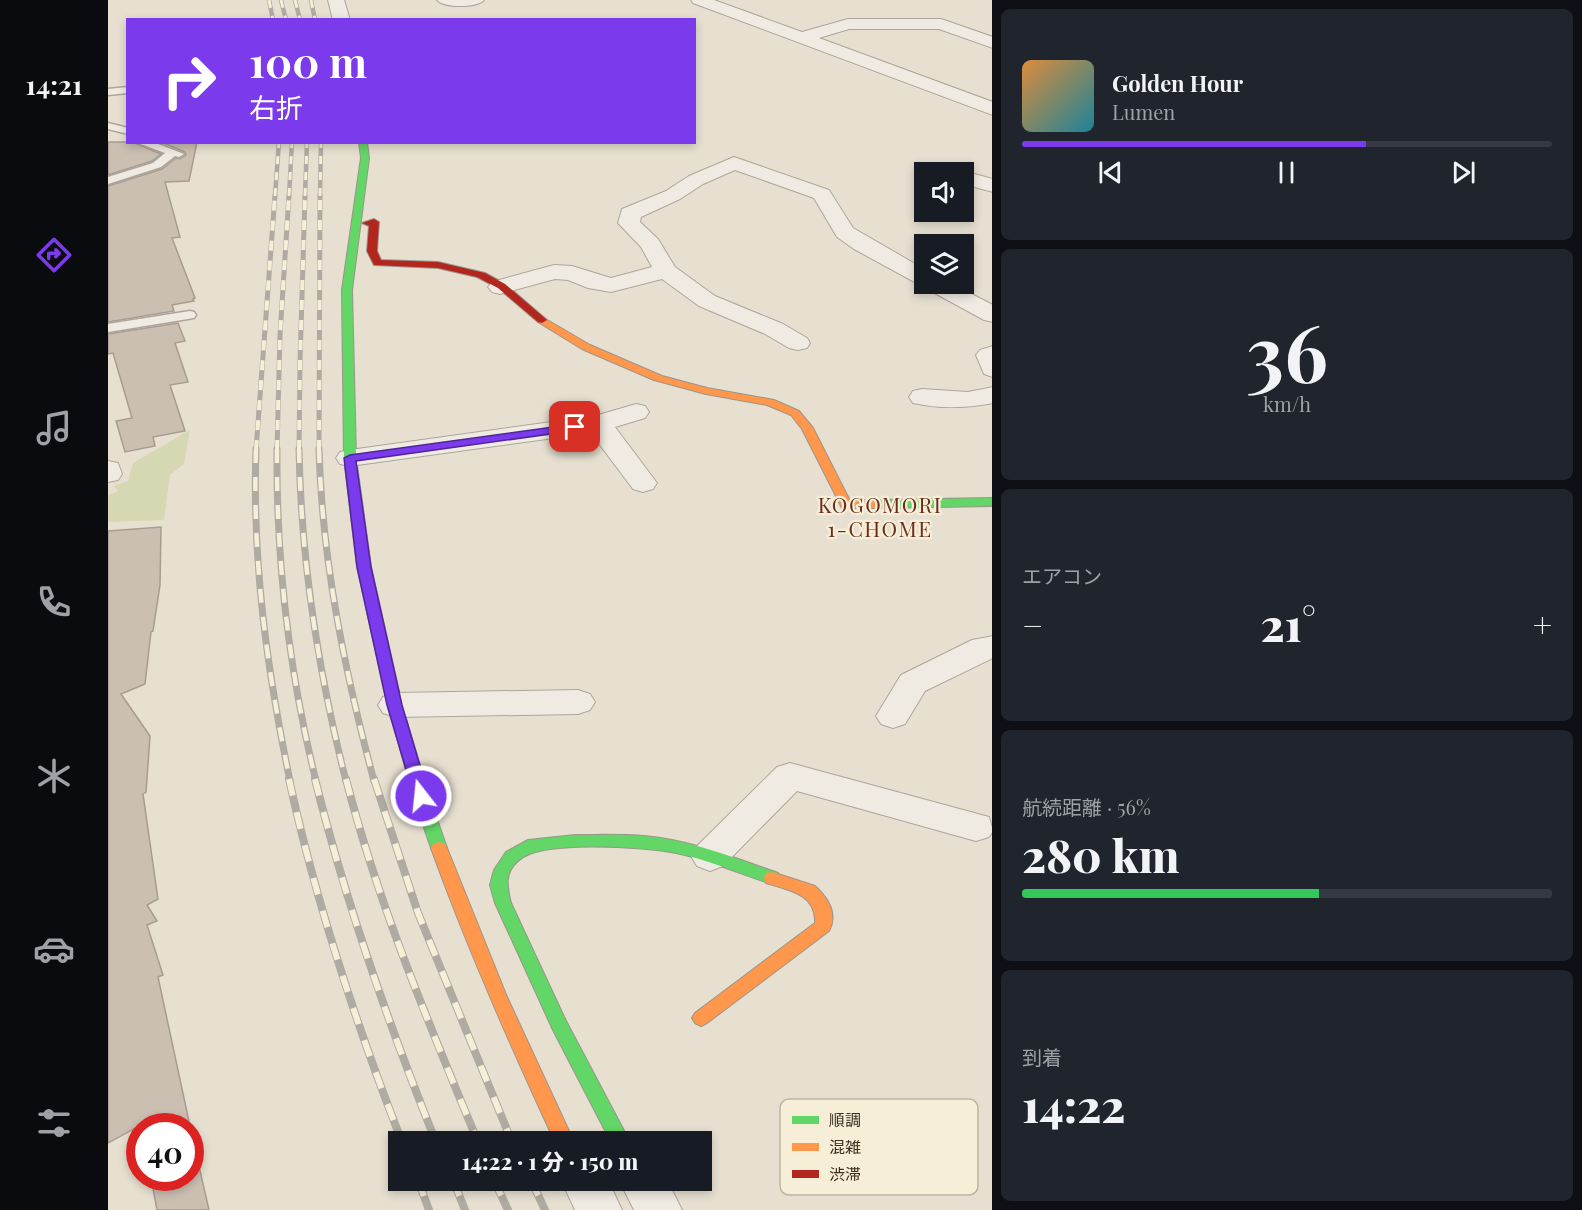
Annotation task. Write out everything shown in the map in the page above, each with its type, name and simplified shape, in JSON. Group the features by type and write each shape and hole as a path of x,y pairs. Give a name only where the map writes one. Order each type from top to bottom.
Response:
{"street":[{"path":"336,0 341,18"},
{"path":"445,0 476,0"},
{"path":"699,0 992,109"},
{"path":"802,38 848,24 941,24 992,44"},
{"path":"363,144 365,158 347,290 350,458 364,567 395,705 421,796 461,911 518,1044 560,1131"},
{"path":"798,344 774,329 707,301 666,271 650,244 629,223 630,214 673,195 696,180 734,163 822,194 845,231 862,244 914,273"},
{"path":"974,180 992,186"},
{"path":"356,223 374,222 372,251 377,263 438,264 464,268 501,287 526,309 586,347 658,378 706,392 770,402 795,413 807,428 846,505 992,502"},
{"path":"501,287 554,272 572,273 596,284 611,285 666,271"},
{"path":"954,294 992,314"},
{"path":"922,397 968,400 992,395"},
{"path":"350,458 598,424 636,412"},
{"path":"598,424 643,483"},
{"path":"108,469 108,474"},
{"path":"893,716 913,683 984,648 992,647"},
{"path":"395,705 578,702"},
{"path":"710,855 790,776 976,827"},
{"path":"615,1131 559,1025 503,903 498,885 502,870 512,856 528,846 550,842 644,842 710,855 809,891 821,901 826,914 823,926 701,1018"},
{"path":"589,1191 598,1210"},
{"path":"648,1191 659,1210"}],"lane":[{"path":"108,92 126,90"},
{"path":"108,126 126,130"},
{"path":"108,181 157,165 178,154 146,144"},
{"path":"108,328 190,315"}],"green space":[{"path":"190,430 184,464 170,475 164,520 108,522 108,495 118,491 114,486 128,481 133,463"}],"building":[{"path":"108,142 138,144 161,154 152,161 108,175"},
{"path":"166,144 197,144 189,181 165,182 180,237 172,238 195,298 194,301 172,305 174,311 108,322 108,186 162,169 176,158 180,159 186,155 185,152"},
{"path":"178,323 185,341 175,343 188,382 170,385 185,431 153,437 155,446 125,452 116,421 132,418 113,353 108,354 108,334"},
{"path":"161,527 160,585 151,632 145,684 121,694 150,736 146,792 143,794 158,899 147,905 157,921 147,925 163,975 158,977 187,1113 126,1113 126,1133 108,1143 108,531"},
{"path":"204,1188 209,1210 157,1210 153,1191 204,1191"}],"railway":[{"path":"269,0 273,18"},
{"path":"281,0 286,18"},
{"path":"295,0 300,18"},
{"path":"311,0 315,18"},
{"path":"275,196 279,144"},
{"path":"289,196 292,144"},
{"path":"305,196 307,144"},
{"path":"320,196 321,144"},
{"path":"256,450 275,195"},
{"path":"277,450 280,335 289,195"},
{"path":"299,449 305,195"},
{"path":"319,449 320,195"},
{"path":"256,449 256,533 263,616 274,698 290,781"},
{"path":"299,449 307,575 319,657 346,781"},
{"path":"319,449 330,575 345,658 374,781"},
{"path":"277,450 279,532 286,616 298,699 316,781"},
{"path":"289,779 338,963 398,1131"},
{"path":"315,779 340,872 369,963 432,1131"},
{"path":"346,779 389,918 473,1131"},
{"path":"374,779 418,913 507,1131"},
{"path":"422,1191 429,1210"},
{"path":"457,1191 465,1210"},
{"path":"499,1191 508,1210"},
{"path":"536,1191 545,1210"}],"traffic: fast":[{"path":"363,144 365,158 347,290 350,458 364,567 395,705 421,796 439,848"},
{"path":"878,504 992,502"},
{"path":"615,1131 559,1025 503,903 498,885 502,870 512,856 528,846 575,841 644,842 710,856 772,878"}],"traffic: slow":[{"path":"542,320 586,347 658,378 706,391 770,402 795,413 807,428 846,505 878,504"},
{"path":"439,848 498,997 560,1131"},
{"path":"701,1018 823,926 823,911 819,902 809,891 772,878"}],"traffic: jam":[{"path":"367,223 374,222 372,251 377,263 438,265 467,270 495,282 542,320"}],"district":[{"name":"KOGOMORI 1-CHOME","path":"880,516"}],"route":[{"path":"421,796 395,705 364,567 350,458 575,427"}]}
